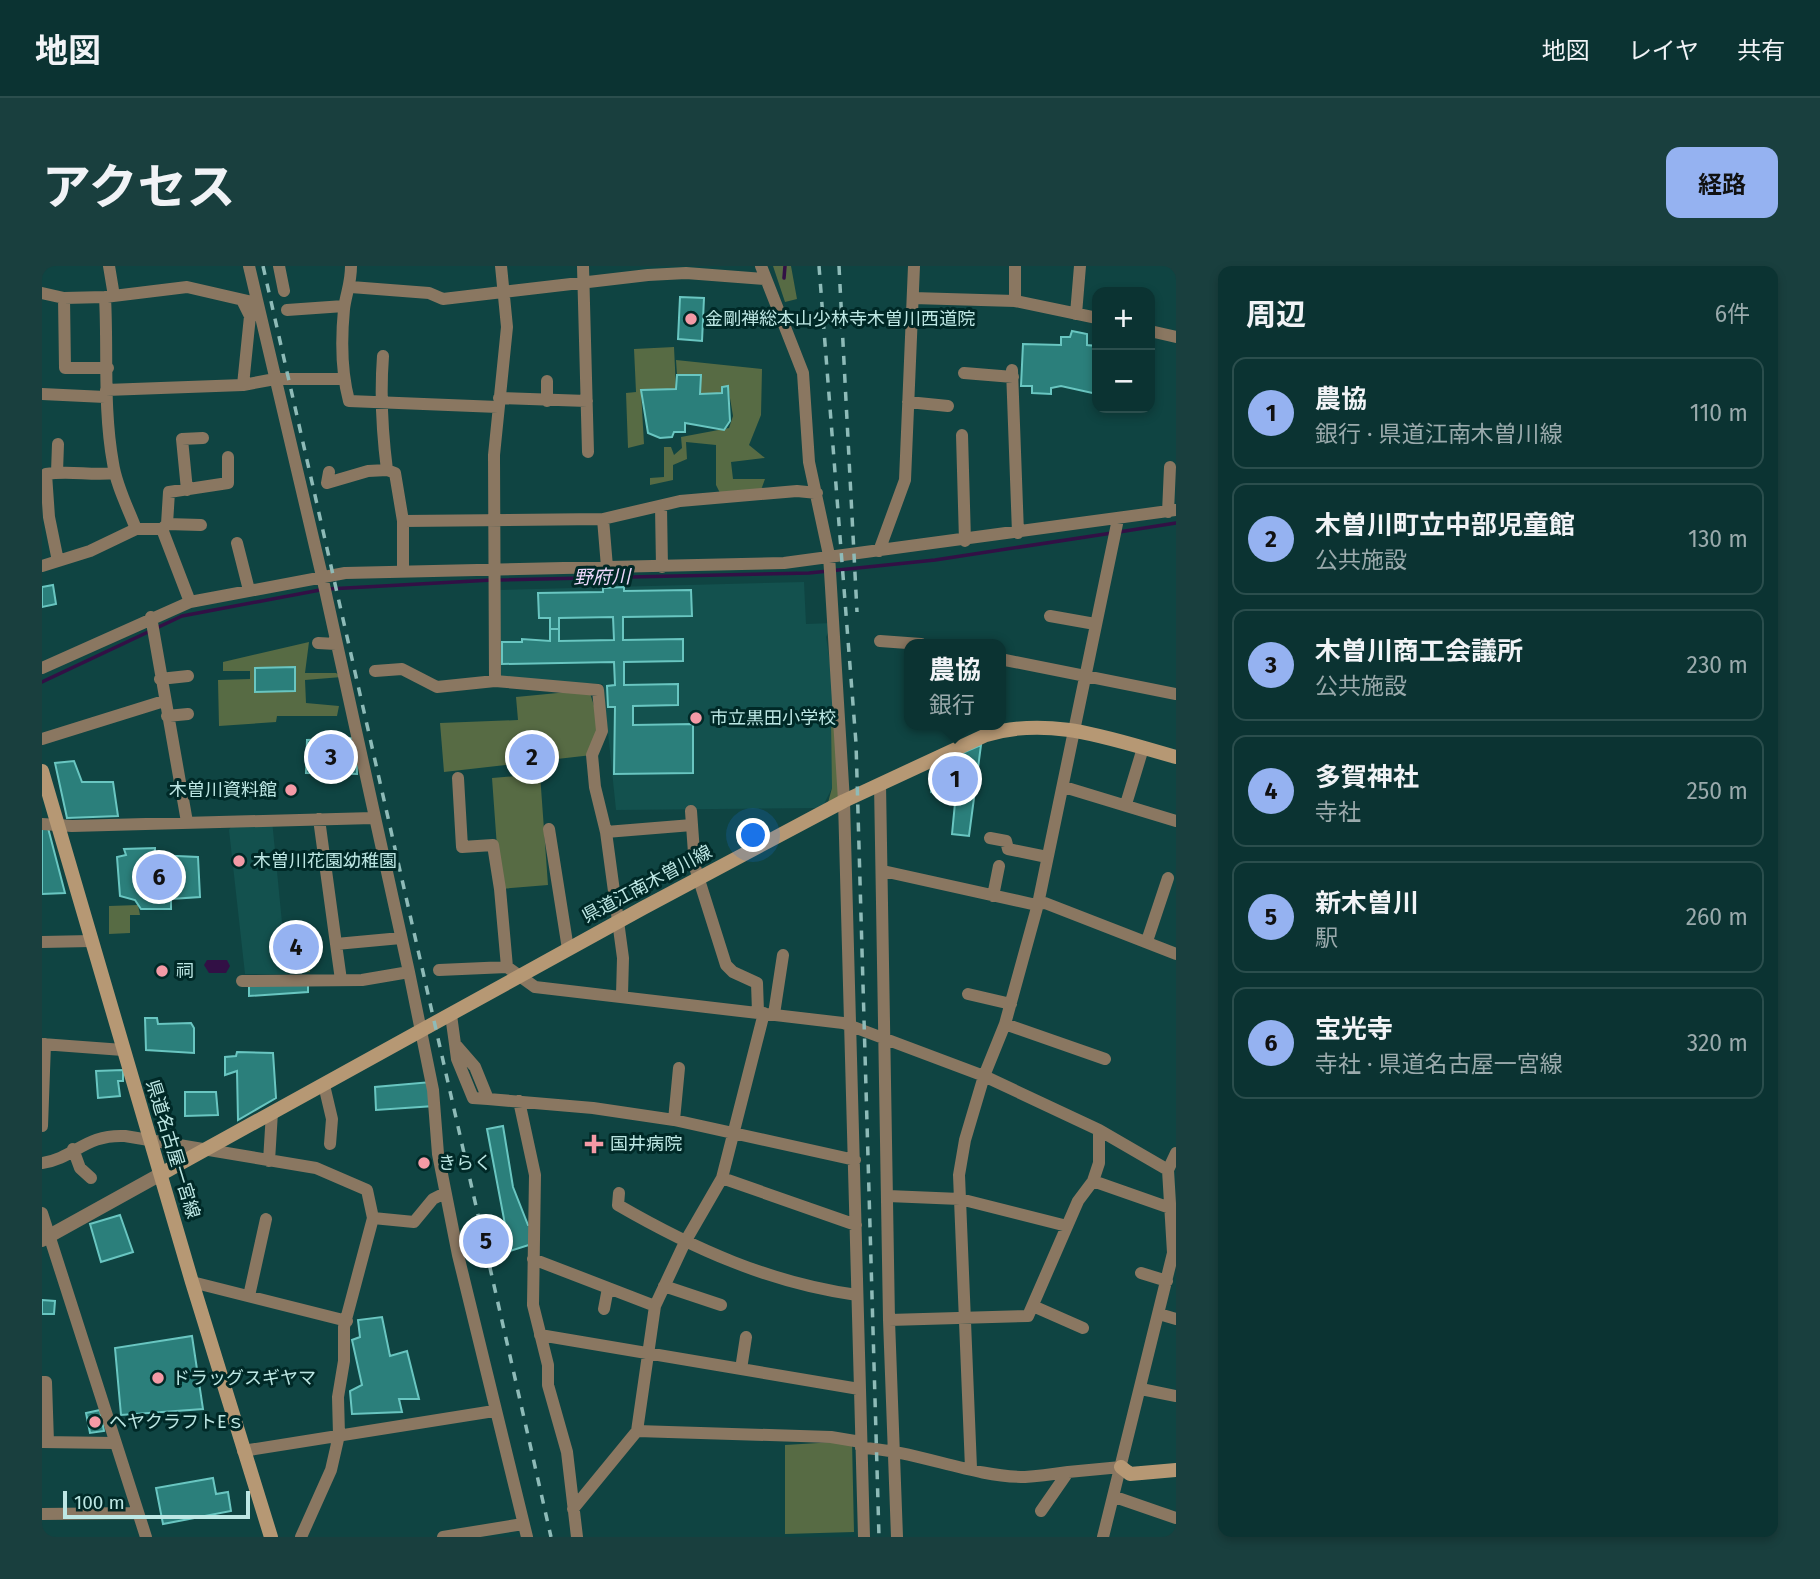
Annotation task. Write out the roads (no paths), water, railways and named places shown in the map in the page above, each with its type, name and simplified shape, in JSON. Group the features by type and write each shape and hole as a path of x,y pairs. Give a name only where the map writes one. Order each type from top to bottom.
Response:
{"main road":[{"name":"県道江南木曽川線","path":"1006,729 1054,726 1176,757"},
{"name":"県道江南木曽川線","path":"161,1174 618,921 844,801 948,750 1004,730"},
{"name":"県道名古屋一宮線","path":"42,771 49,824 91,942 191,1282 271,1537"},
{"path":"1121,1467 1130,1474 1176,1470"}],"street":[{"path":"109,266 106,393 115,473 136,529"},
{"path":"243,385 250,316 249,266"},
{"path":"279,266 284,291"},
{"path":"351,266 351,287 344,306 343,379 349,401 587,401"},
{"path":"495,681 494,455 507,327 501,266"},
{"path":"583,266 588,452"},
{"path":"761,266 803,373 809,462 830,558 844,801 864,1537"},
{"path":"879,551 905,480 914,266"},
{"path":"1015,266 1015,301"},
{"path":"1076,314 1080,266"},
{"path":"351,287 429,293 443,299 686,273 765,279"},
{"path":"42,293 64,298 110,297 187,287 249,302"},
{"path":"64,298 65,368 108,368"},
{"path":"913,298 1015,301 1092,317"},
{"path":"249,302 275,379 323,578 325,598 433,1090 446,1193 494,1411 525,1531 443,1537"},
{"path":"288,310 344,306"},
{"path":"1155,332 1176,337"},
{"path":"383,356 380,403 387,470"},
{"path":"964,373 1012,373 1018,533"},
{"path":"42,394 243,385 275,379 343,379"},
{"path":"547,381 547,401"},
{"path":"908,402 948,406"},
{"path":"962,435 965,541"},
{"path":"187,490 182,439 203,438"},
{"path":"57,472 58,444"},
{"path":"190,602 165,527 169,492 228,483 228,457"},
{"path":"42,668 190,602 323,578 403,571 494,573 607,567 784,563 1118,521 1172,511 1170,467"},
{"path":"328,472 327,483 368,471 387,470 395,473 403,521 403,571"},
{"path":"58,561 49,517 46,474 115,473"},
{"path":"403,521 493,517 603,519 680,501 797,491 817,493"},
{"path":"661,506 662,567"},
{"path":"603,519 607,567"},
{"path":"971,1468 959,1175 965,1140 984,1076 1005,1024 1038,904 1064,787 1083,676 1118,521"},
{"path":"42,566 90,551 136,529 201,525"},
{"path":"237,543 249,590"},
{"path":"1050,615 1095,624"},
{"path":"151,619 187,822"},
{"path":"880,641 904,643"},
{"path":"318,643 336,644"},
{"path":"1006,660 1176,694"},
{"path":"375,671 402,669 438,687 495,681 598,690 602,731 592,755 595,786 606,832 623,958 622,995"},
{"path":"160,679 188,676"},
{"path":"42,739 164,701"},
{"path":"167,716 188,714"},
{"path":"1126,804 1143,748"},
{"path":"458,778 462,847 493,845 507,967"},
{"path":"880,784 887,1038 890,1320 897,1537"},
{"path":"1064,787 1176,821"},
{"path":"691,811 699,878 726,965 733,972 757,983 765,1013"},
{"path":"49,824 373,818"},
{"path":"319,819 341,980"},
{"path":"606,832 692,825"},
{"path":"549,829 568,949"},
{"path":"990,838 1006,841 1008,849 1047,857"},
{"path":"993,896 999,866"},
{"path":"883,871 993,896 1045,903 1176,954"},
{"path":"1147,941 1168,878"},
{"path":"336,944 401,938"},
{"path":"42,942 91,942"},
{"path":"573,1508 637,1431 646,1350 655,1306 685,1242 722,1178 783,955"},
{"path":"439,970 507,967 535,987 622,995 849,1026 984,1076 1100,1130 1171,1168"},
{"path":"243,981 362,980 409,972"},
{"path":"968,994 1011,1004"},
{"path":"451,1015 455,1044 488,1099 674,1120 855,1160"},
{"path":"1005,1024 1105,1059"},
{"path":"42,1126 43,1044 123,1050"},
{"path":"674,1120 679,1068"},
{"path":"324,1085 332,1119 330,1144"},
{"path":"519,1101 535,1175 533,1305 548,1366 548,1385 567,1452 577,1537"},
{"path":"269,1161 272,1112"},
{"path":"890,1320 1028,1316 1078,1201 1093,1181 1099,1163 1100,1130"},
{"path":"42,1163 64,1157 73,1149 110,1136 316,1168 367,1190 373,1218 347,1321 338,1397 339,1435 331,1470 301,1537"},
{"path":"73,1149 80,1168 91,1178"},
{"path":"1103,1537 1167,1281 1172,1253 1171,1168 1176,1153"},
{"path":"45,1239 161,1174"},
{"path":"722,1178 856,1225"},
{"path":"1093,1181 1173,1208"},
{"path":"373,1218 414,1222 433,1199 446,1193"},
{"path":"620,1193 618,1205 723,1260 810,1289 858,1295"},
{"path":"888,1196 960,1199 1067,1226"},
{"path":"42,1213 45,1239 146,1537"},
{"path":"249,1296 266,1219"},
{"path":"533,1259 655,1306"},
{"path":"1141,1273 1167,1281"},
{"path":"191,1282 347,1321"},
{"path":"664,1286 721,1304"},
{"path":"604,1309 608,1288"},
{"path":"1033,1306 1083,1328"},
{"path":"1159,1314 1176,1319"},
{"path":"540,1335 646,1350 654,1355 859,1389"},
{"path":"741,1369 747,1337"},
{"path":"42,1382 46,1382 45,1442 114,1443"},
{"path":"1141,1389 1176,1396"},
{"path":"243,1451 494,1411"},
{"path":"637,1431 831,1437 1023,1477 1121,1467"},
{"path":"1041,1511 1068,1472"},
{"path":"1115,1497 1176,1518"},
{"path":"42,1514 138,1513"}],"waterway":[{"path":"784,278 785,266"},
{"name":"野府川","path":"1119,532 1176,523"},
{"name":"野府川","path":"499,580 809,573 935,560 1112,533"},
{"name":"野府川","path":"328,589 492,580"},
{"name":"野府川","path":"42,682 182,616 320,590"}],"railway":[{"path":"263,266 551,1537"},
{"path":"819,266 856,743 879,1537"},
{"path":"839,266 857,612"}],"place":[{"name":"金剛禅総本山少林寺木曽川西道院","path":"691,319"},
{"name":"市立黒田小学校","path":"696,718"},
{"name":"木曽川商工会議所","path":"331,757"},
{"name":"木曽川町立中部児童館","path":"532,757"},
{"name":"農協","path":"955,779"},
{"name":"木曽川資料館","path":"291,790"},
{"name":"木曽川花園幼稚園","path":"239,861"},
{"name":"宝光寺","path":"159,877"},
{"name":"多賀神社","path":"296,947"},
{"name":"祠","path":"162,971"},
{"name":"国井病院","path":"594,1144"},
{"name":"きらく","path":"424,1163"},
{"name":"新木曽川","path":"486,1241"},
{"name":"ドラッグスギヤマ","path":"158,1378"},
{"name":"ヘヤクラフトEｓ","path":"95,1422"}]}
